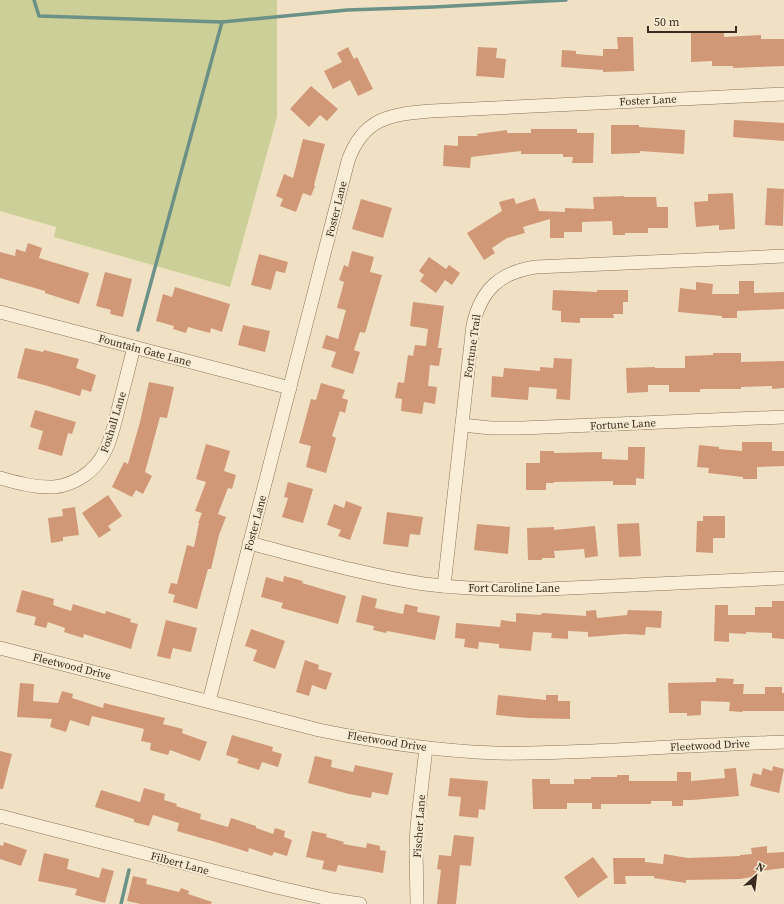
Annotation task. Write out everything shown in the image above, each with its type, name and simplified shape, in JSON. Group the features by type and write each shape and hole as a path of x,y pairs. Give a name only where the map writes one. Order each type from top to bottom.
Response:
{"street":[{"name":"Foster Lane","path":"209,701 348,161 355,145 363,134 375,124 390,116 425,111 784,94"},
{"name":"Fortune Trail","path":"444,586 471,333 477,309 484,295 492,286 504,277 519,270 536,267 784,256"},
{"name":"Fountain Gate Lane","path":"0,312 290,388"},
{"name":"Foxhall Lane","path":"0,478 36,487 55,487 64,486 78,480 91,471 101,459 109,444 134,347"},
{"name":"Fortune Lane","path":"462,425 492,428 522,428 784,417"},
{"name":"Fort Caroline Lane","path":"249,543 401,580 472,588 522,589 784,578"},
{"name":"Fleetwood Drive","path":"0,648 334,733 366,740 426,748 495,753 523,753 784,742"},
{"name":"Fischer Lane","path":"417,904 417,826 426,748"},
{"name":"Filbert Lane","path":"0,816 276,887 360,904"}],"green space":[{"path":"0,0 277,0 277,117 230,287 54,237 56,227 0,211"}],"building":[{"path":"691,33 724,33 724,37 761,35 761,39 784,39 784,66 733,68 733,66 712,66 712,61 691,62"},
{"path":"617,37 633,37 634,71 603,72 603,70 561,67 562,50 576,51 576,54 603,56 603,49 618,49"},
{"path":"348,47 354,59 357,57 373,89 358,96 350,80 333,89 324,71 342,62 337,53"},
{"path":"478,47 497,48 496,58 506,59 504,78 476,76"},
{"path":"311,86 338,109 327,121 320,115 309,127 290,109"},
{"path":"734,120 784,123 784,141 733,137"},
{"path":"611,125 639,125 639,127 685,130 684,154 640,151 640,153 611,154"},
{"path":"531,129 577,129 577,133 594,133 593,163 572,163 573,157 563,157 563,154 521,154 521,151 471,157 470,168 443,166 444,145 458,146 458,136 478,136 477,134 507,130 507,133 531,133"},
{"path":"303,139 325,144 314,185 315,186 311,196 303,193 296,212 280,206 283,199 276,196 284,174 293,178"},
{"path":"767,188 784,189 783,226 765,225"},
{"path":"733,193 735,229 719,230 719,225 696,227 694,202 708,201 708,194"},
{"path":"593,197 656,197 657,207 668,207 668,228 648,228 648,233 625,233 625,235 613,235 612,221 582,222 582,232 564,232 564,238 550,238 550,219 523,227 525,233 507,238 492,248 495,253 484,260 467,233 502,211 499,202 514,198 516,204 535,198 539,211 565,212 565,208 594,209"},
{"path":"361,199 392,208 383,238 352,229"},
{"path":"28,243 42,248 39,258 89,273 79,304 45,293 45,291 0,278 0,252 15,256 16,249 25,252"},
{"path":"352,251 374,257 370,272 382,275 365,333 360,332 354,350 360,352 353,374 331,367 336,352 322,348 326,335 338,339 346,310 337,308 344,282 339,280 344,265 348,267"},
{"path":"259,254 288,262 285,273 276,271 271,290 251,285"},
{"path":"429,257 446,269 449,265 460,273 452,285 445,280 436,293 420,281 424,275 419,271"},
{"path":"105,272 132,279 123,317 110,314 111,310 96,306"},
{"path":"739,281 754,281 754,293 784,292 784,309 737,311 737,318 722,318 722,316 678,312 680,288 696,290 696,282 713,284 712,294 739,294"},
{"path":"175,287 230,304 222,332 211,328 210,333 188,327 186,333 173,329 174,326 156,321 163,294 172,297"},
{"path":"553,290 597,292 597,290 628,290 628,302 623,302 623,314 613,314 614,318 580,318 580,323 561,322 561,311 552,310"},
{"path":"413,302 444,306 438,348 442,348 439,366 430,365 428,386 437,387 435,404 424,402 422,414 401,411 402,399 395,398 398,382 404,383 408,355 413,356 415,345 426,346 428,329 410,326"},
{"path":"243,325 270,331 265,352 238,345"},
{"path":"25,348 43,352 44,350 79,359 76,368 96,375 91,392 82,389 80,396 17,378"},
{"path":"713,353 741,353 741,362 784,361 784,388 772,389 772,386 741,387 741,389 700,389 700,392 669,392 669,385 648,385 648,392 627,393 626,368 685,368 685,356 713,355"},
{"path":"554,358 572,359 570,400 556,399 557,389 529,387 528,400 491,397 492,376 503,377 504,368 540,371 540,367 553,368"},
{"path":"149,382 174,387 167,418 160,417 145,472 152,476 143,494 136,490 132,497 112,487 124,462 128,464 140,422"},
{"path":"321,383 345,390 342,398 348,400 345,413 340,411 332,436 336,438 326,473 306,467 311,446 299,443 311,399 316,400"},
{"path":"35,410 76,422 72,434 68,433 62,456 38,449 43,431 30,427"},
{"path":"742,442 772,442 772,451 784,451 784,466 757,467 757,479 743,479 743,477 708,473 709,468 697,467 699,445 742,451"},
{"path":"206,444 230,451 224,471 236,475 232,489 228,488 218,514 226,517 219,535 211,569 208,569 197,609 173,602 175,595 168,593 171,583 177,584 187,545 194,547 198,523 202,513 195,511 206,482 196,479"},
{"path":"628,447 645,447 644,479 636,478 636,485 613,485 613,481 554,482 546,483 546,490 526,490 526,463 540,463 540,451 554,451 554,453 602,452 602,459 628,460"},
{"path":"288,482 313,489 303,523 282,517 288,498 284,497"},
{"path":"108,495 122,516 108,526 111,530 99,538 82,513"},
{"path":"346,501 362,507 350,540 338,536 341,530 327,525 334,504 344,508"},
{"path":"75,507 79,535 63,537 63,541 51,543 48,518 63,516 62,509"},
{"path":"387,512 423,517 420,535 410,534 408,547 383,544"},
{"path":"703,516 725,516 725,538 713,538 713,553 696,552 697,521 703,521"},
{"path":"639,523 641,556 619,557 617,524"},
{"path":"477,524 510,527 508,554 474,550"},
{"path":"595,526 598,556 585,558 584,549 554,551 555,558 528,560 527,528 554,527 554,530"},
{"path":"284,576 346,596 338,624 281,608 283,603 261,597 266,577 283,582"},
{"path":"22,590 54,599 53,605 71,611 73,604 105,614 106,611 131,619 130,622 138,624 131,649 84,634 83,638 64,632 65,628 48,622 46,628 34,625 36,617 16,612"},
{"path":"362,595 377,599 375,608 403,614 405,604 418,607 417,612 440,616 435,640 387,631 386,633 373,630 374,626 356,622"},
{"path":"772,601 784,601 784,639 772,638 772,633 746,632 746,634 729,633 729,642 714,641 715,605 728,605 728,615 755,615 755,607 772,607"},
{"path":"596,610 597,618 627,615 628,610 662,611 661,628 646,627 645,635 625,634 588,637 588,632 568,631 568,639 551,638 552,633 533,632 531,651 499,648 499,644 479,642 478,649 464,647 465,639 455,638 456,623 500,627 501,620 516,622 516,613 586,616 586,611"},
{"path":"166,620 197,628 191,652 173,648 170,659 157,656"},
{"path":"251,629 285,641 275,669 253,661 257,650 245,646"},
{"path":"305,660 319,665 318,669 332,673 326,690 312,685 309,696 296,692"},
{"path":"716,678 734,679 733,684 744,684 743,694 765,694 765,687 782,687 782,693 784,693 784,711 729,711 730,702 701,701 701,715 687,716 687,713 669,713 668,683 716,682"},
{"path":"20,683 34,684 33,701 58,703 62,691 73,694 72,698 103,708 104,703 165,718 163,724 183,729 182,733 207,742 200,761 170,750 168,755 150,750 151,743 141,741 144,729 92,716 89,726 70,720 66,732 50,727 52,719 17,717"},
{"path":"498,695 546,700 546,695 558,695 558,701 570,701 570,719 528,718 496,715"},
{"path":"232,735 273,747 272,751 282,754 278,767 262,762 259,770 237,763 239,759 226,755"},
{"path":"0,751 12,754 3,789 0,789"},
{"path":"315,756 332,760 331,767 353,772 355,765 393,773 388,795 372,792 371,798 349,794 308,783"},
{"path":"773,766 784,769 779,793 750,786 753,773 761,775 763,768 772,771"},
{"path":"736,768 739,796 683,800 683,806 672,806 672,801 651,801 651,804 601,804 601,809 592,809 592,803 567,803 567,809 533,809 532,779 550,779 550,784 574,784 574,779 591,779 591,777 617,777 617,775 629,775 629,781 677,781 677,772 691,772 691,781 725,778 724,769"},
{"path":"450,778 488,781 485,810 479,809 478,818 459,816 461,797 448,796"},
{"path":"144,788 165,794 164,800 177,804 176,806 201,814 200,819 228,827 231,818 256,826 256,828 273,834 275,828 285,831 284,837 292,840 287,856 274,852 272,856 249,848 248,852 177,831 179,823 153,815 149,826 134,822 134,819 95,807 101,790 140,802"},
{"path":"312,831 327,834 326,837 344,842 343,844 366,848 367,843 380,846 380,850 386,851 383,873 338,865 336,872 322,869 324,861 306,857"},
{"path":"454,835 474,837 471,866 460,865 456,904 437,904 441,870 437,869 439,855 451,856"},
{"path":"4,842 27,850 21,866 0,859 0,845 3,846"},
{"path":"767,846 767,853 784,852 784,868 759,871 759,876 740,879 686,880 686,883 654,878 654,876 625,876 626,884 614,884 613,858 645,858 645,862 663,864 664,854 688,858 740,856 752,854 751,848"},
{"path":"44,853 69,859 67,869 99,878 102,868 114,871 105,903 75,895 77,889 38,881"},
{"path":"593,857 608,877 578,898 564,877"},
{"path":"133,876 147,879 146,884 179,892 181,888 189,891 188,894 212,902 211,904 141,904 127,901"}],"waterway":[{"path":"34,0 39,16 222,22 347,10 566,0"},
{"path":"138,330 222,22"},
{"path":"121,904 129,870"}]}
